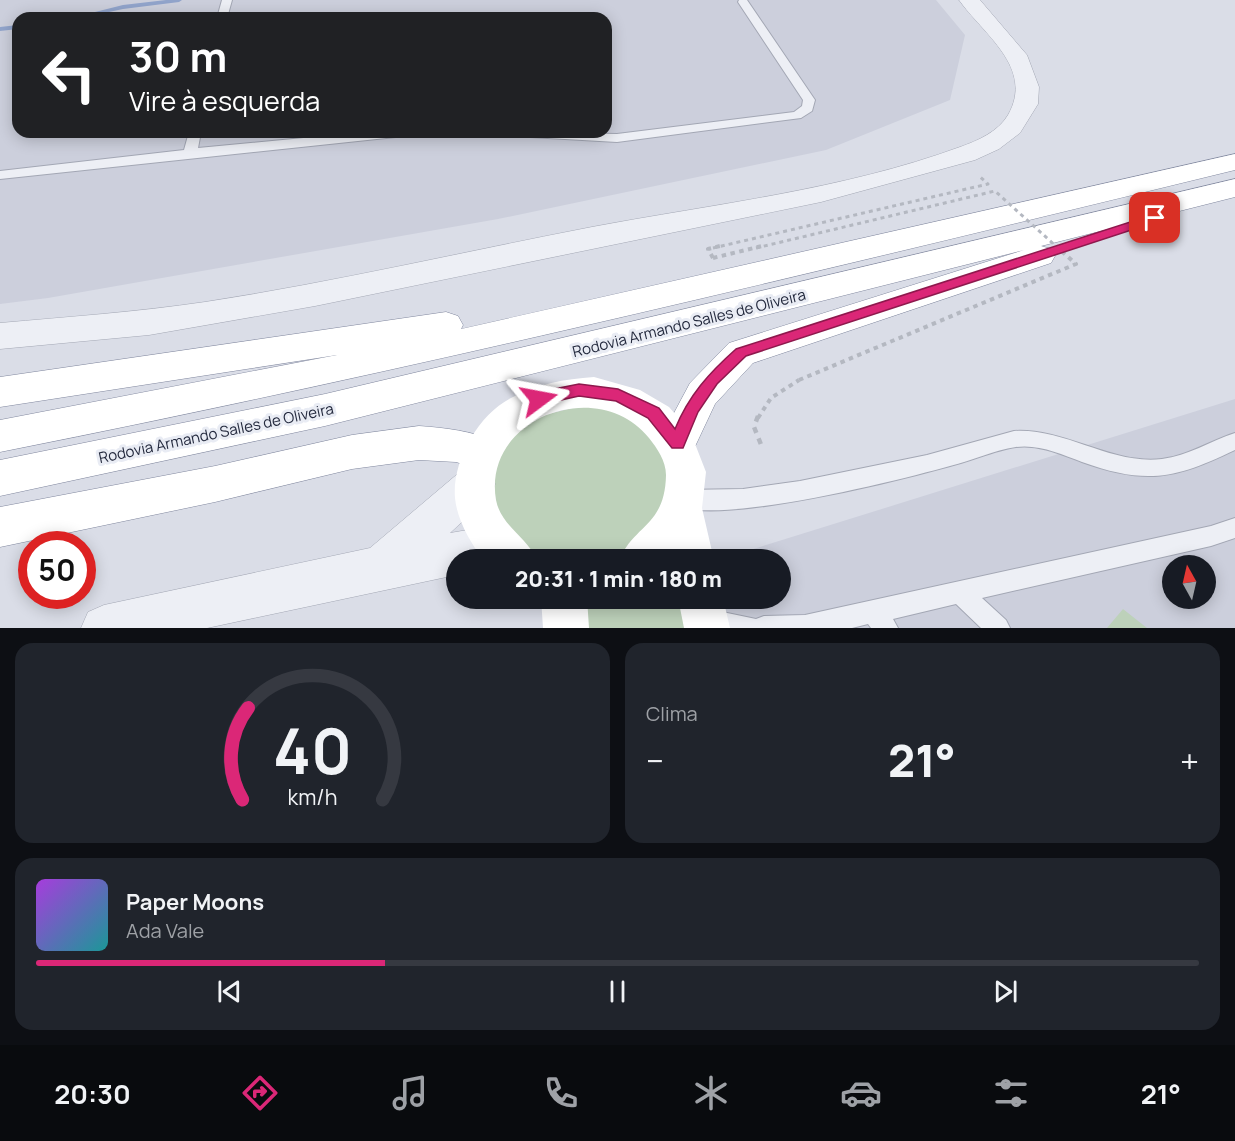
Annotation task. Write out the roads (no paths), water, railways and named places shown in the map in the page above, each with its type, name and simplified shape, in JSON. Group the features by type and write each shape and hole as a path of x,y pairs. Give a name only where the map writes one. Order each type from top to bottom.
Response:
{"main road":[{"name":"Rodovia Armando Salles de Oliveira","path":"0,436 202,399 708,272 1235,162"},
{"name":"Rodovia Armando Salles de Oliveira","path":"0,478 325,410 1235,190"},
{"path":"677,443 691,409 711,380 741,352 1235,190"},
{"path":"0,392 708,272"},
{"path":"503,549 479,516 479,469 505,421 539,399 579,390 618,395 653,413 677,443 686,472 683,504 690,549"},
{"path":"0,526 215,484 352,452 420,443 456,445 479,469"},
{"path":"653,549 665,538 683,504"},
{"path":"565,609 566,628"}],"street":[{"path":"0,336 148,322 283,300 858,184 958,157 983,147 1003,135 1017,122 1025,107 1027,91 1023,62 969,0"},
{"path":"381,567 479,469"},
{"path":"104,628 381,567 446,560"}],"lane":[{"path":"612,138 797,115 808,108 809,100 743,2"},
{"path":"190,153 194,138"},
{"path":"0,176 190,153 344,138"},
{"path":"683,504 762,497 879,475 1014,439 1046,440 1099,460 1136,469 1158,470 1189,463 1235,441"},
{"path":"764,628 805,627 880,620 959,592 1235,528"},
{"path":"959,592 998,628"},
{"path":"704,616 749,628"}],"waterway":[{"path":"101,12 179,0"},
{"path":"0,29 12,28"}]}
